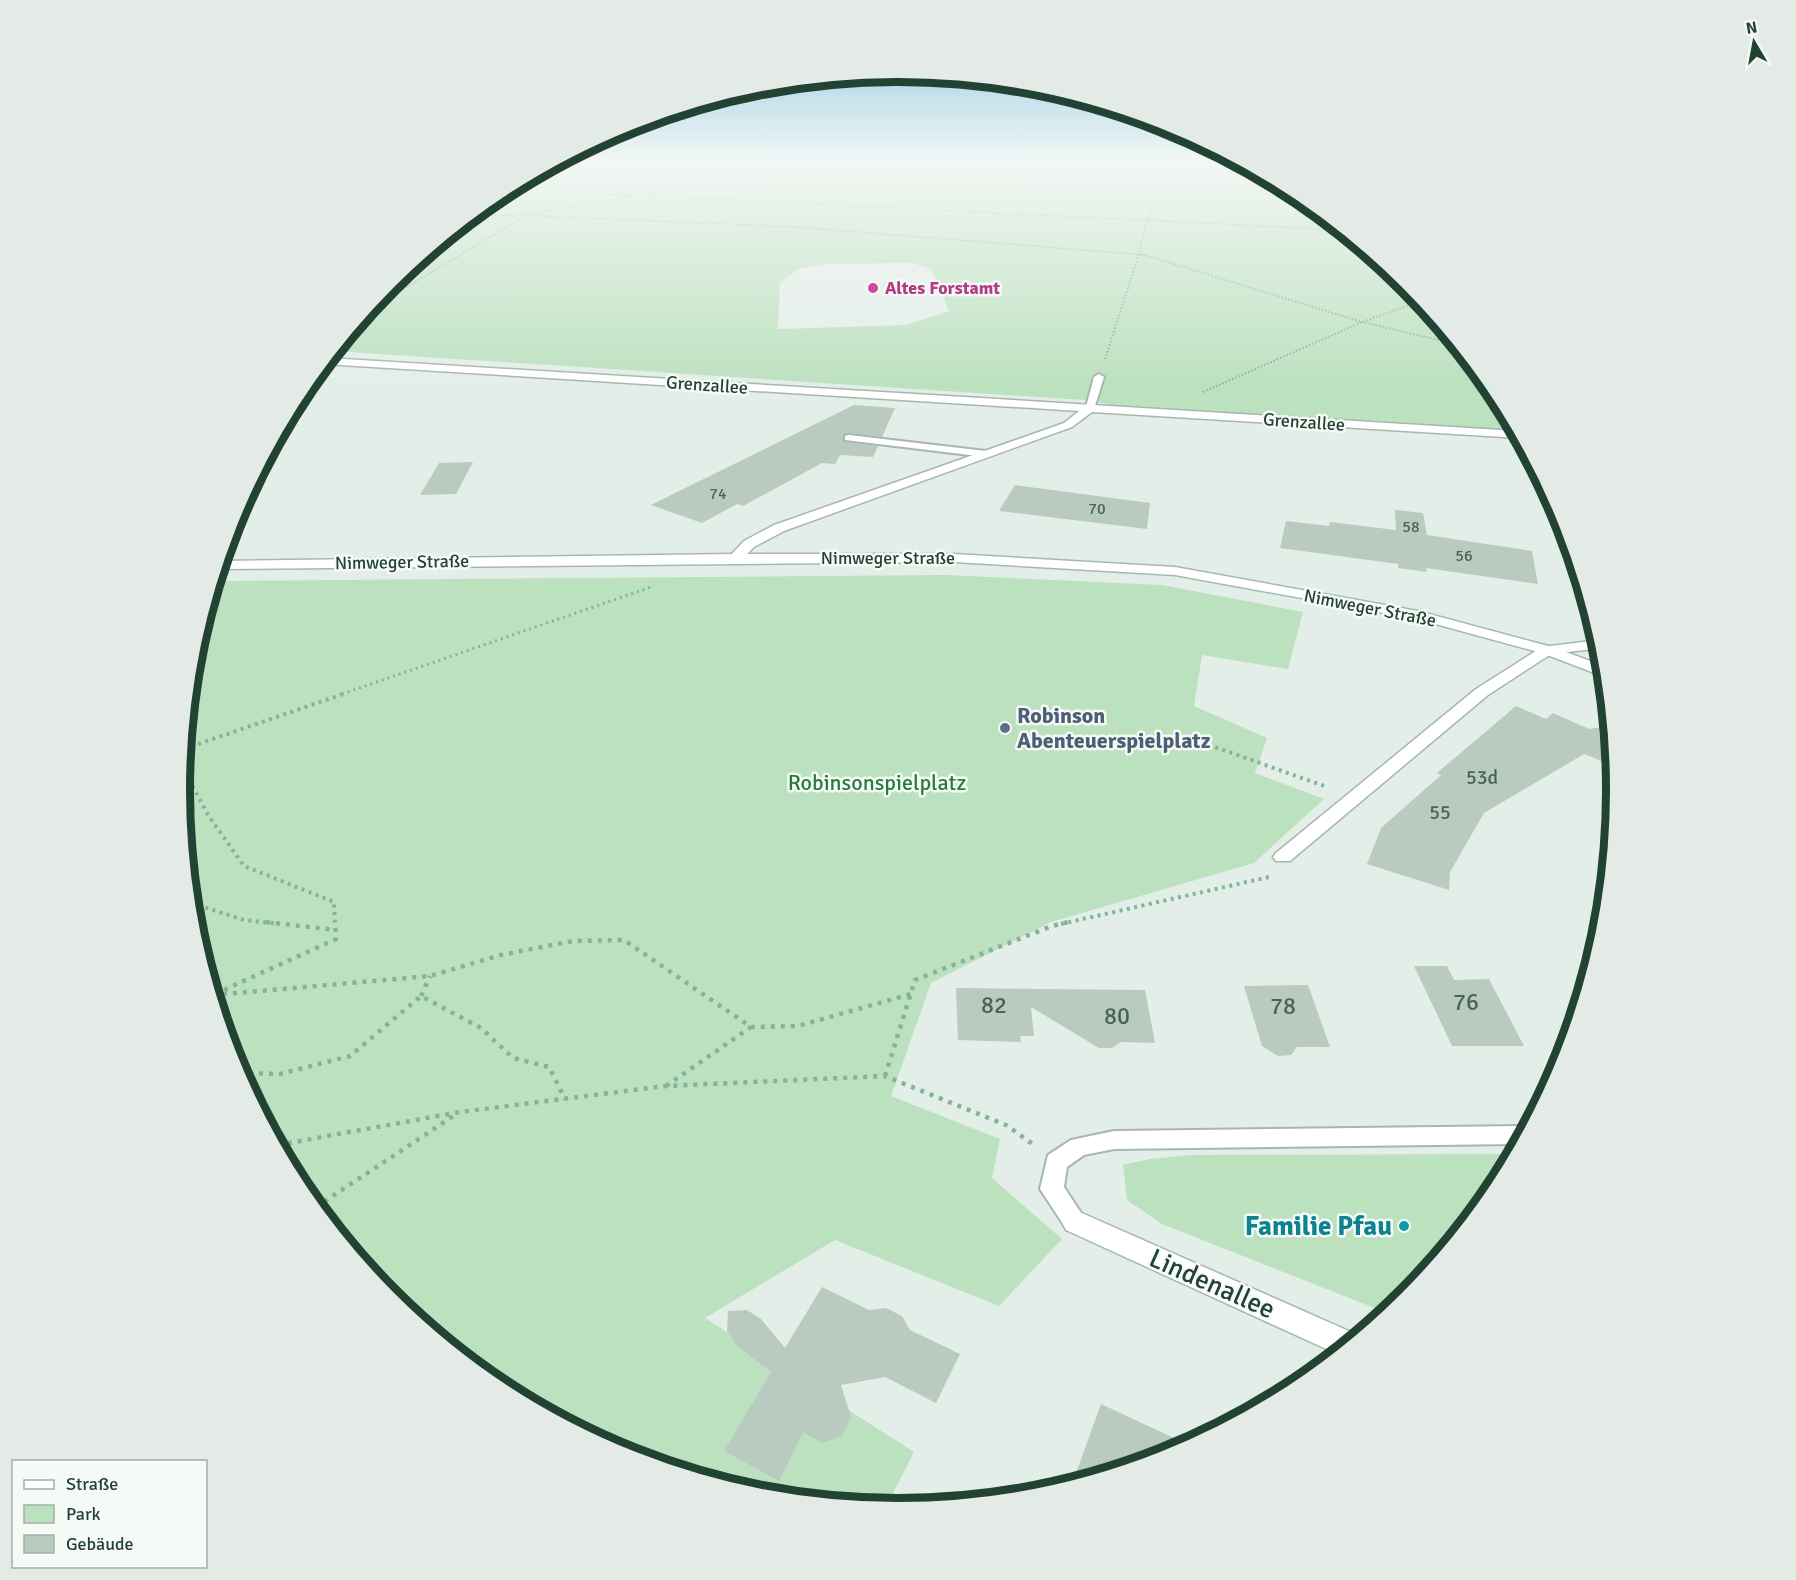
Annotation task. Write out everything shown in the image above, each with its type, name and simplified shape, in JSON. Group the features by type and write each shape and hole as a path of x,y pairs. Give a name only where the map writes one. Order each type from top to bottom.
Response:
{"street":[{"name":"Grenzallee","path":"335,362 1510,434"},
{"path":"735,558 749,544 779,528 1068,425 1089,409"},
{"name":"Nimweger Straße","path":"228,564 735,558 954,558 1063,562 1175,571 1418,615 1547,650 1594,668"},
{"path":"1283,857 1353,796 1482,692 1547,650 1590,645"},
{"name":"Lindenallee","path":"1075,1222 1340,1342"}],"lane":[{"path":"1089,409 1099,377"},
{"path":"849,438 986,454"},
{"path":"1075,1222 1052,1189 1056,1162 1079,1147 1114,1140 1516,1135"}],"path":[{"path":"393,295 488,238"},
{"path":"938,238 1139,253 1362,322 1444,341"},
{"path":"1099,377 1142,238"},
{"path":"1156,413 1362,322 1412,304"},
{"path":"192,746 656,585"},
{"path":"1187,736 1353,796"},
{"path":"190,782 208,815 243,867 334,902 336,939 281,964 242,978 220,990"},
{"path":"885,1076 915,980 1052,926 1272,877 1283,857"},
{"path":"201,906 244,920 336,930"},
{"path":"221,993 430,976 501,955 573,941 624,940 751,1027"},
{"path":"250,1073 280,1074 350,1056 421,996 430,976"},
{"path":"666,1086 751,1027 798,1026 911,994"},
{"path":"421,996 481,1028 490,1039 513,1058 549,1067 565,1099"},
{"path":"285,1144 460,1112 666,1086 885,1076 1006,1125 1056,1162"},
{"path":"324,1202 460,1112"}],"green space":[{"path":"456,238 1340,238 1398,290 1430,324 1459,359 1509,433 1156,413 1084,400 343,352 398,290","holes":["911,263 931,269 949,311 906,325 778,329 780,283 798,269 824,264"]},
{"name":"Robinsonspielplatz","path":"945,575 1162,585 1303,612 1288,669 1202,655 1194,706 1267,738 1255,773 1324,799 1254,863 1051,922 931,983 891,1096 1000,1139 992,1178 1062,1239 999,1306 835,1240 705,1318 914,1452 891,1498 852,1496 760,1484 671,1460 585,1425 544,1403 467,1351 398,1290 337,1221 285,1144 263,1103 228,1017 204,928 192,836 190,790 192,744 204,652 223,581"},
{"path":"1505,1154 1459,1221 1430,1256 1378,1309 1162,1224 1127,1200 1123,1165 1150,1159 1191,1155"}],"building":[{"path":"854,405 895,408 882,437 849,433 843,435 845,442 878,446 873,457 840,455 835,464 822,463 743,506 737,504 702,523 651,505"},
{"path":"473,462 456,494 420,495 439,463"},
{"path":"1015,485 1150,503 1147,529 999,511"},
{"path":"1395,510 1423,513 1427,535 1532,551 1538,584 1426,568 1427,572 1398,568 1398,564 1280,548 1286,521 1329,526 1330,522 1396,530"},
{"path":"1516,706 1546,719 1553,713 1589,729 1602,727 1605,762 1584,754 1484,813 1450,872 1449,890 1367,864 1381,828 1441,775 1437,773"},
{"path":"1414,966 1447,966 1454,980 1489,979 1524,1046 1452,1046"},
{"path":"1308,985 1330,1047 1297,1047 1291,1055 1278,1056 1262,1046 1244,986"},
{"path":"956,988 1145,990 1155,1043 1121,1042 1112,1048 1099,1048 1031,1007 1034,1036 1020,1036 1021,1042 958,1040"},
{"path":"822,1287 869,1310 886,1308 902,1316 910,1330 960,1354 936,1403 885,1377 841,1385 851,1417 842,1436 822,1443 803,1432 779,1481 724,1451 771,1372 737,1346 727,1331 728,1311 747,1310 761,1319 785,1348"},
{"path":"1101,1404 1178,1440 1125,1460 1076,1474"}],"place":[{"name":"Altes Forstamt","path":"873,288"},
{"name":"Robinson Abenteuerspielplatz","path":"1005,728"},
{"name":"Familie Pfau","path":"1404,1226"}]}
